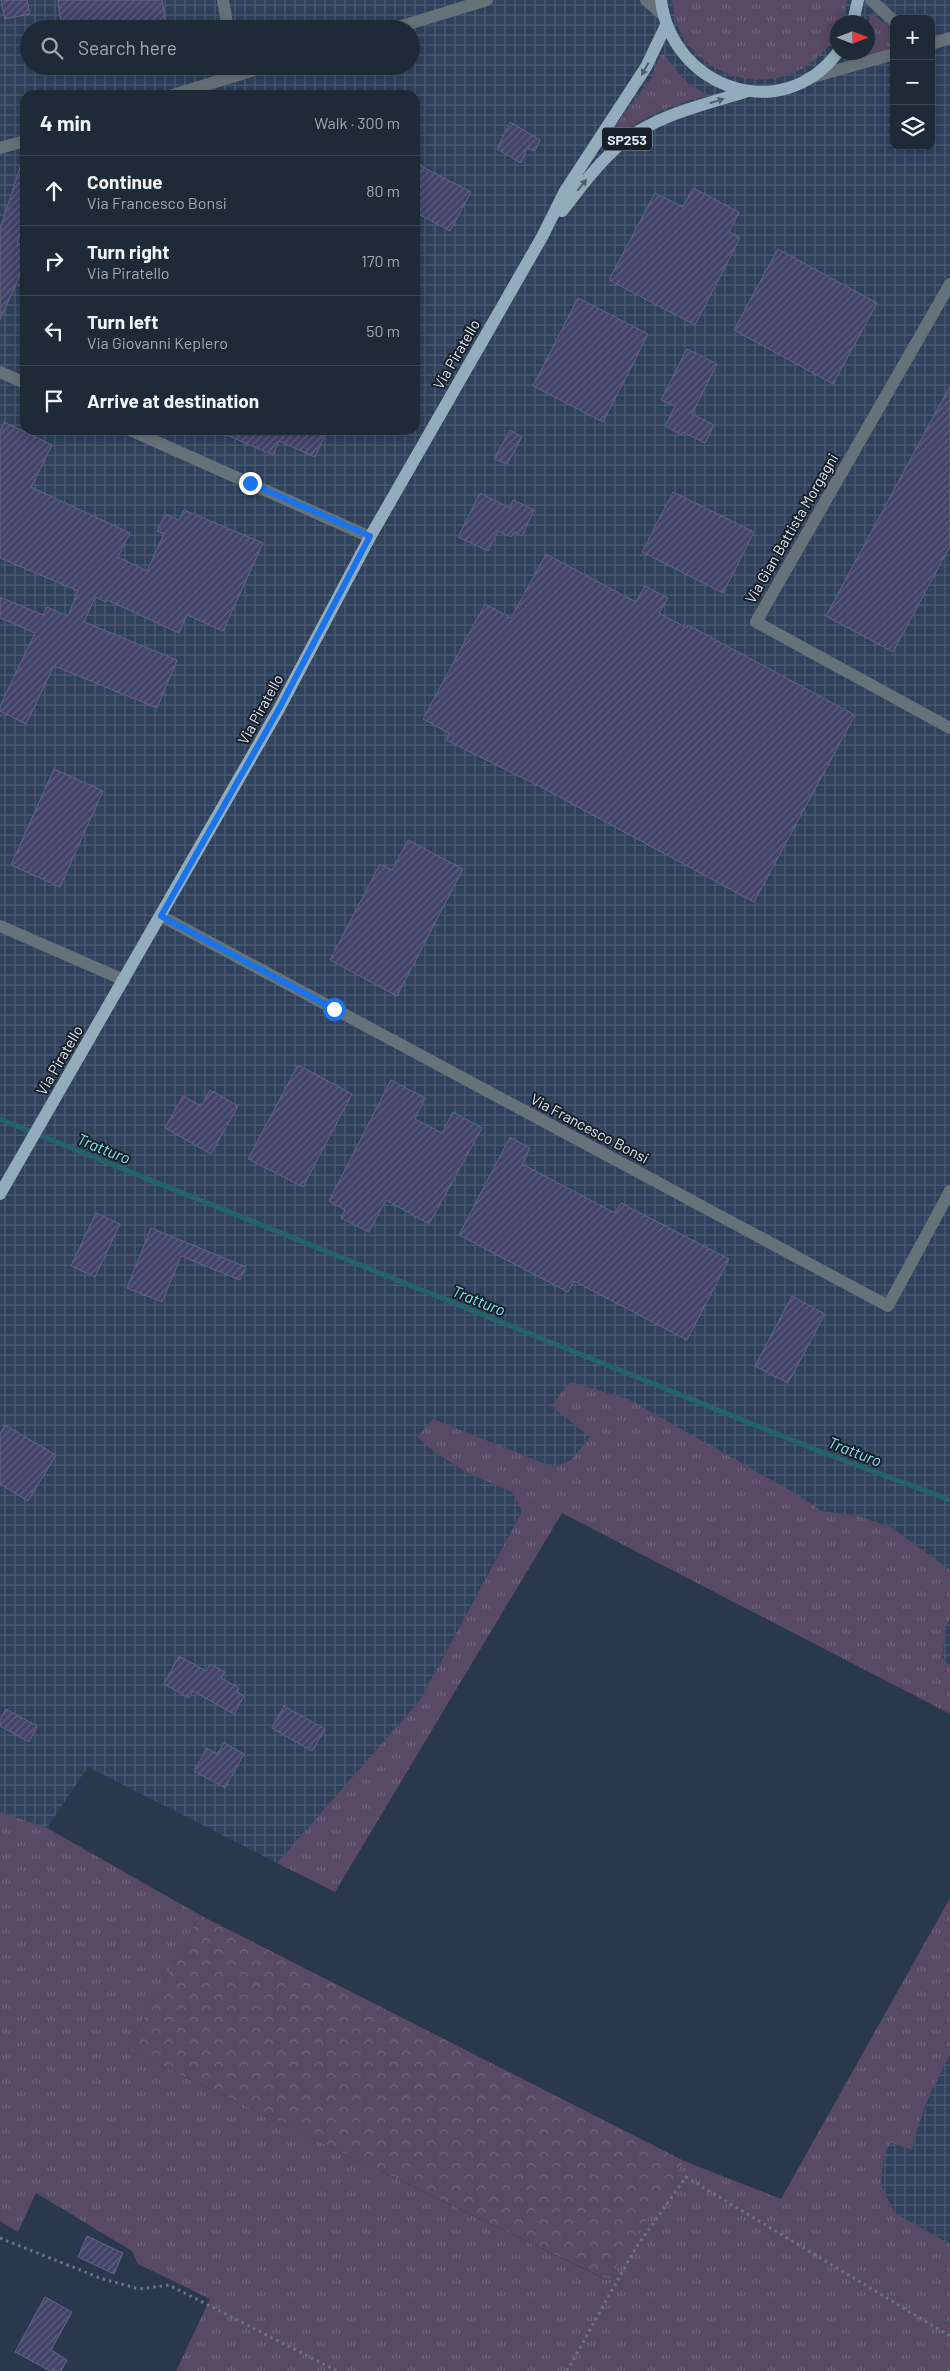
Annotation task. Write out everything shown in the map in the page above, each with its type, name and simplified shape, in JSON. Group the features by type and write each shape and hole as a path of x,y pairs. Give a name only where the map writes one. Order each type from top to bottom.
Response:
{"main road":[{"name":"SP253","path":"661,0 664,20 675,45 695,67 707,76 727,86 748,91 780,90 809,78 822,70 831,60"},
{"path":"855,15 858,0"},
{"name":"Via Piratello","path":"0,1194 280,707 370,536 542,237 565,191 646,67 664,20"},
{"name":"Via Piratello","path":"542,237 594,170 624,141 647,127 680,112 748,91"}],"street":[{"path":"223,0 226,20"},
{"path":"420,20 487,0"},
{"path":"646,0 664,20"},
{"path":"870,0 890,18"},
{"path":"935,35 950,38"},
{"path":"935,43 950,38"},
{"path":"809,78 890,55"},
{"path":"186,90 225,75"},
{"path":"0,148 20,142"},
{"name":"Via Gian Battista Morgagni","path":"950,284 756,622 950,728"},
{"path":"0,372 20,381"},
{"path":"141,435 370,536"},
{"name":"Via Francesco Bonsi","path":"161,916 888,1306 950,1191"},
{"path":"0,926 124,980"}],"path":[{"path":"567,2371 635,2248 686,2177 950,2336"},
{"path":"0,2238 100,2278 139,2289 169,2285 337,2371"}],"shaded area":[{"path":"0,0 950,0 950,1570 891,1527 856,1515 821,1511 798,1495 590,1437 571,1460 553,1467 518,1454 466,1472 512,1492 522,1510 420,1700 277,1863 88,1767 47,1828 0,1812"},
{"path":"950,1618 950,1667 942,1657 947,1625"},
{"path":"950,2056 950,2244 895,2213 881,2185 884,2153 891,2143 912,2150 917,2128 939,2074"}],"green space":[{"path":"672,0 847,0 844,15 830,15 830,44 827,48 799,70 776,78 752,79 729,74 708,63 690,47 678,25"},
{"path":"875,16 890,28 890,52 875,55"},
{"path":"661,54 687,83 710,96 669,107 632,126 608,142 616,125 651,78"},
{"path":"570,1382 628,1399 798,1495 821,1511 856,1515 891,1527 950,1570 950,1618 947,1625 942,1657 950,1667 950,1714 562,1513 335,1892 277,1863 420,1700 522,1511 512,1492 466,1472 436,1453 417,1437 433,1419 553,1467 571,1460 590,1437 551,1406"},
{"path":"0,1812 47,1828 200,1915 127,2049 607,2280 684,2161 781,2199 950,1898 950,2056 927,2102 918,2125 912,2150 891,2143 884,2153 881,2185 895,2213 950,2244 950,2371 176,2371 210,2299 138,2264 132,2251 36,2193 18,2232 0,2221"},
{"path":"200,1915 684,2161 608,2280 127,2049"}],"building":[{"path":"1,0 27,0 30,14 5,19"},
{"path":"58,0 162,0 165,20 61,20"},
{"path":"510,122 540,140 535,151 527,148 521,163 497,149"},
{"path":"420,166 471,192 450,231 420,215"},
{"path":"20,167 20,233 17,243 20,244 20,275 0,320 0,229"},
{"path":"693,188 739,212 729,232 740,238 695,325 609,280 655,193 683,207"},
{"path":"778,249 877,303 833,384 734,330"},
{"path":"578,298 648,334 603,422 533,386"},
{"path":"687,349 717,364 692,414 714,425 705,443 683,432 682,435 665,426 675,406 661,400"},
{"path":"950,386 950,546 893,652 826,616"},
{"path":"4,422 20,430 20,435 31,435 52,445 31,487 130,533 118,557 147,571 164,534 157,531 165,514 179,520 184,510 263,543 223,631 187,615 179,633 107,600 106,602 95,597 84,622 177,660 157,708 54,666 26,724 0,711 0,706 35,633 0,618 0,597 43,615 47,607 68,616 78,591 0,558 0,431"},
{"path":"510,430 522,437 507,464 494,459"},
{"path":"227,435 325,435 315,457 279,441 273,455"},
{"path":"673,492 754,532 723,593 642,552"},
{"path":"480,493 510,508 513,500 534,510 522,536 514,532 511,537 498,531 488,551 458,537"},
{"path":"546,554 636,602 645,586 668,598 659,613 687,628 688,625 855,715 754,902 541,787 446,740 449,733 423,719 485,604 511,618"},
{"path":"54,769 103,791 60,887 11,865"},
{"path":"408,840 463,869 397,996 330,960 380,864 392,870"},
{"path":"298,1065 352,1094 303,1187 248,1159"},
{"path":"391,1080 425,1098 415,1119 442,1133 453,1112 482,1128 429,1224 386,1200 369,1232 341,1218 345,1210 329,1201"},
{"path":"210,1090 238,1106 211,1154 165,1128 183,1096 201,1106"},
{"path":"510,1137 530,1148 522,1164 615,1213 621,1203 729,1259 687,1340 574,1281 568,1292 459,1235"},
{"path":"96,1213 120,1224 95,1277 71,1266"},
{"path":"151,1228 246,1267 240,1280 181,1256 162,1302 127,1288"},
{"path":"792,1296 825,1314 788,1383 755,1366"},
{"path":"5,1425 56,1455 28,1501 0,1484 0,1434"},
{"path":"179,1656 206,1671 210,1664 225,1672 221,1678 239,1688 237,1692 244,1696 234,1714 193,1691 189,1698 164,1684"},
{"path":"284,1706 325,1729 312,1751 272,1728"},
{"path":"6,1709 37,1726 29,1742 0,1726 0,1720"},
{"path":"224,1743 244,1754 225,1788 194,1771 207,1748 217,1754"},
{"path":"87,2236 123,2253 114,2274 78,2257"},
{"path":"45,2297 72,2312 51,2350 67,2360 61,2371 50,2371 15,2352"}],"waterway":[{"name":"Tratturo","path":"0,1119 824,1453 950,1500"}],"route":[{"path":"250,483 370,536 280,707 161,916 334,1009"}]}
